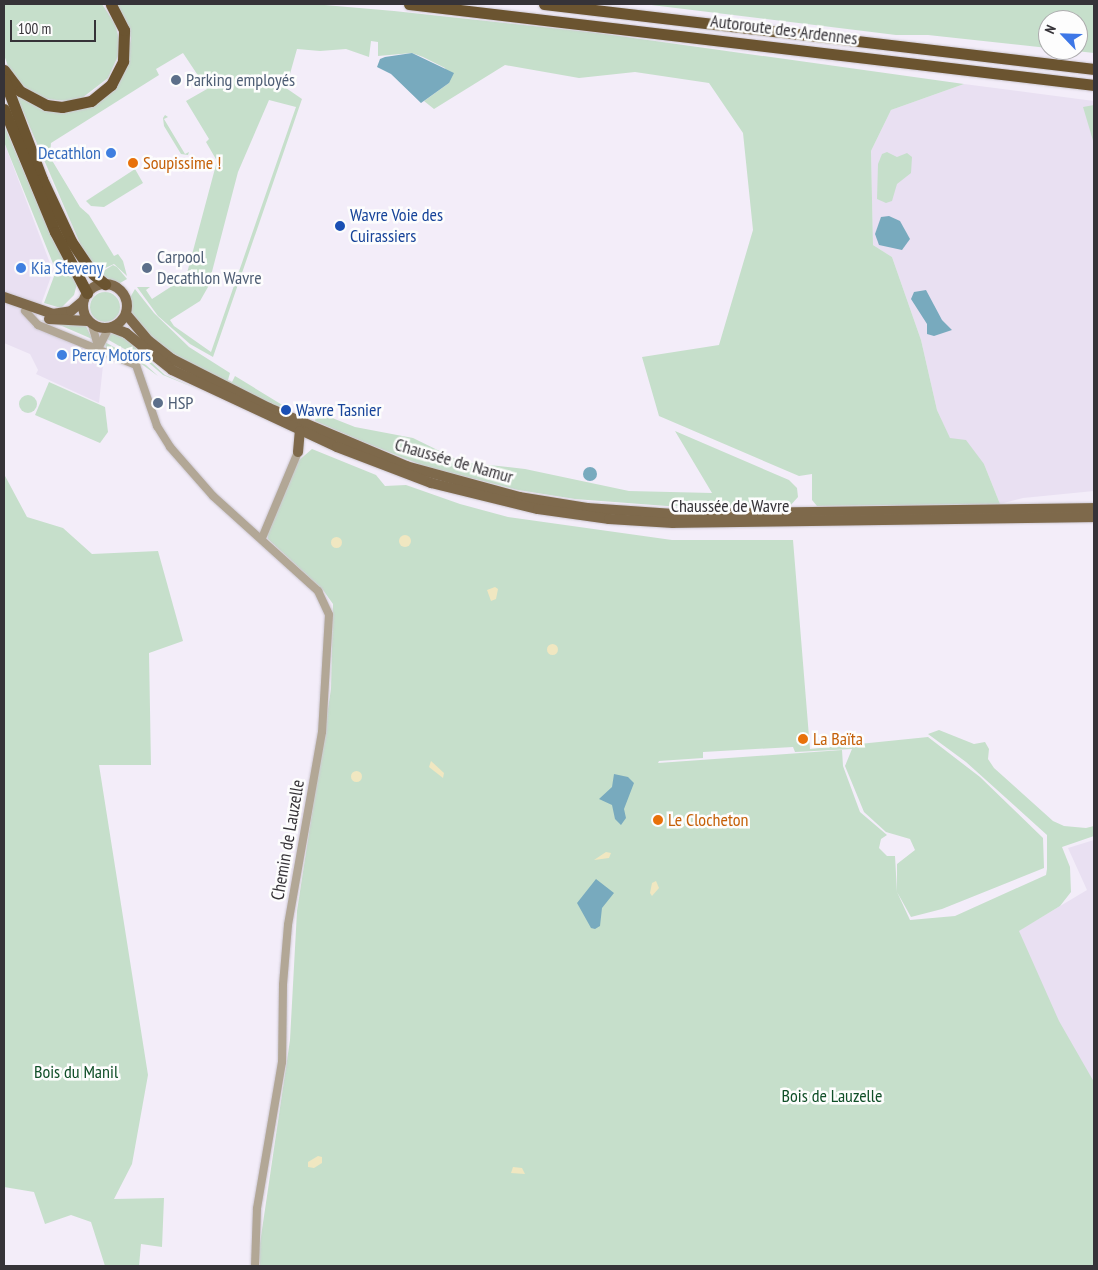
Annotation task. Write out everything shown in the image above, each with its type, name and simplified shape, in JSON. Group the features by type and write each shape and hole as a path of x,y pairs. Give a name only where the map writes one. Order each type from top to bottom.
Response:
{"highway":[{"path":"4,70 20,90 46,105 62,107 91,100 111,85 123,60 124,30 111,4"},
{"name":"Autoroute des Ardennes","path":"409,4 1094,85"},
{"name":"Autoroute des Ardennes","path":"544,4 1094,69"},
{"path":"4,79 39,170 71,241 92,274 105,284"},
{"path":"4,109 55,232 85,297"}],"main road":[{"name":"Chaussée de Namur","path":"24,308 61,314 105,284 122,292 127,305 126,314 156,348 192,371 360,449 445,479 526,498 606,510 674,514 812,513"},
{"name":"Chaussée de Namur","path":"4,296 48,319 90,323 126,333 172,370 300,431 373,462"},
{"path":"85,297 90,323"},
{"path":"110,328 126,314"},
{"path":"298,452 300,431"},
{"path":"298,452 313,436"},
{"name":"Chaussée de Wavre","path":"373,462 431,483 499,502 559,513 631,521 710,523 1094,517"},
{"name":"Chaussée de Wavre","path":"812,513 1094,508"}],"street":[{"name":"Chemin de Lauzelle","path":"24,308 38,325 136,365 157,426 170,447 213,496 262,538 318,591 325,603 329,623 322,732 288,925 283,985 282,1062 257,1209 255,1266"},
{"path":"90,323 99,349"},
{"path":"99,349 110,328"},
{"path":"262,538 298,452"}],"shaded area":[{"path":"964,84 1094,101 1094,491 1023,498 1000,504 984,464 950,439 937,410 921,340 892,257 873,245 871,151 891,110"},
{"path":"4,142 53,271 34,324 104,356 99,403 36,374 38,370 30,354 4,343"},
{"path":"1094,840 1094,1152 988,949 1087,890 1068,848"}],"green space":[{"path":"4,4 102,4 115,24 119,39 118,56 108,78 82,98 69,101 44,99 24,87 9,69 4,55"},
{"path":"117,4 313,4 598,33 964,84 891,110 871,151 873,245 892,257 921,340 937,410 950,438 966,440 984,464 1000,504 817,506 812,500 812,474 799,476 659,416 642,357 719,345 753,230 743,133 709,83 635,72 579,78 505,65 434,109 424,101 449,83 445,68 423,57 412,53 378,56 378,42 371,41 369,57 346,49 320,51 297,49 286,88 302,99 213,357 190,344 158,316 137,287 150,287 146,290 152,299 186,277 217,161 206,142 209,139 186,101 207,89 183,53 156,69 159,75 51,143 50,157 80,207 89,215 114,256 118,254 123,261 127,276 114,264 97,272 82,248 13,88 21,94 80,109 126,65 131,38","holes":["269,100 296,107 211,352 174,326 170,320 200,301 208,287 238,172"]},
{"path":"643,4 1094,4 1094,53 1088,52 1088,10 1038,10 1038,47 928,35 896,35"},
{"path":"1094,105 1094,144 1083,107"},
{"path":"165,115 168,117 164,119 185,154 189,152 188,155 181,154 164,126 163,118"},
{"path":"4,125 47,226 77,284 74,295 61,308 44,303 56,271 4,142"},
{"path":"887,152 897,157 907,153 912,157 911,173 897,184 892,201 886,203 877,199 878,164 882,154"},
{"path":"135,169 143,183 104,207 91,206 86,201"},
{"path":"113,265 127,279 120,283 97,275"},
{"path":"135,289 154,313 189,347 230,373 228,380 232,382 235,376 284,406 277,407 180,359 153,339 131,313 131,296"},
{"path":"105,292 116,296 120,307 116,318 105,322 94,318 90,307 94,296"},
{"path":"40,320 86,326 92,339 62,326"},
{"path":"110,333 123,336 165,375 195,388 163,375 149,363 107,339 106,335"},
{"path":"105,342 146,365 158,376 140,363 106,349"},
{"path":"49,382 105,407 108,432 100,443 35,415"},
{"path":"28,395 34,398 37,404 34,410 28,413 22,410 19,404 22,398"},
{"path":"317,412 355,427 413,438 462,462 525,469 629,491 712,493 675,431 789,480 797,488 798,497 789,507 667,506 575,499 518,490 424,466 315,421"},
{"name":"Bois de Lauzelle","path":"312,449 376,475 385,486 406,485 460,504 508,517 672,540 793,540 810,749 928,737 980,777 1043,838 1044,868 942,909 911,917 897,892 910,920 955,916 1046,875 1047,869 1047,835 966,762 928,734 939,730 974,744 985,742 989,749 988,759 994,768 1053,821 1064,826 1086,828 1094,826 1094,836 1062,847 1070,867 1071,892 1060,906 1019,931 1059,1021 1094,1082 1094,1266 260,1266 259,1250 290,1040 297,911 331,689 333,604 323,590 268,539 267,534 298,461","holes":["793,747 795,752 852,749 845,766 864,812 886,832 910,839 915,850 897,864 897,892 895,856 887,856 879,848 881,839 887,835 860,812 843,766 842,750 658,763 659,761 703,758 703,752"]},
{"name":"Bois du Manil","path":"4,474 27,517 63,528 92,554 158,551 183,641 149,653 151,765 99,765 148,1075 132,1164 114,1199 164,1198 162,1247 141,1244 139,1266 105,1266 91,1222 71,1215 45,1224 34,1192 4,1187"}],"sand":[{"path":"407,535 410,536 410,546 403,547 400,546 399,539 400,536"},
{"path":"336,536 342,542 336,548 330,542"},
{"path":"495,587 498,589 496,599 491,601 487,590"},
{"path":"552,643 558,649 552,655 546,649"},
{"path":"431,761 444,773 443,778 429,767"},
{"path":"356,770 362,776 356,782 350,776"},
{"path":"606,852 611,853 609,858 594,860"},
{"path":"656,881 659,888 652,896 650,893 652,883"},
{"path":"318,1156 322,1157 322,1163 314,1168 308,1167 308,1162"},
{"path":"513,1167 522,1168 525,1174 511,1173"}],"water":[{"path":"412,53 454,73 449,83 421,103 391,74 377,67 380,59 385,57"},
{"path":"889,216 900,221 910,239 902,250 879,245 875,234 881,217"},
{"path":"926,290 942,320 952,330 934,336 927,334 927,324 911,299 914,292"},
{"path":"587,467 593,467 597,474 593,481 587,481 583,477 583,471"},
{"path":"614,774 628,777 634,783 624,809 626,818 621,825 615,819 612,805 599,799 612,787"},
{"path":"596,879 614,893 602,908 600,926 595,929 591,928 577,903"}],"place":[{"name":"Parking employés","path":"176,80"},
{"name":"Decathlon","path":"111,153"},
{"name":"Soupissime !","path":"133,163"},
{"name":"Wavre Voie des Cuirassiers","path":"340,226"},
{"name":"Kia Steveny","path":"21,268"},
{"name":"Carpool Decathlon Wavre","path":"147,268"},
{"name":"Percy Motors","path":"62,355"},
{"name":"HSP","path":"158,403"},
{"name":"Wavre Tasnier","path":"286,410"},
{"name":"La Baïta","path":"803,739"},
{"name":"Le Clocheton","path":"658,820"}]}
